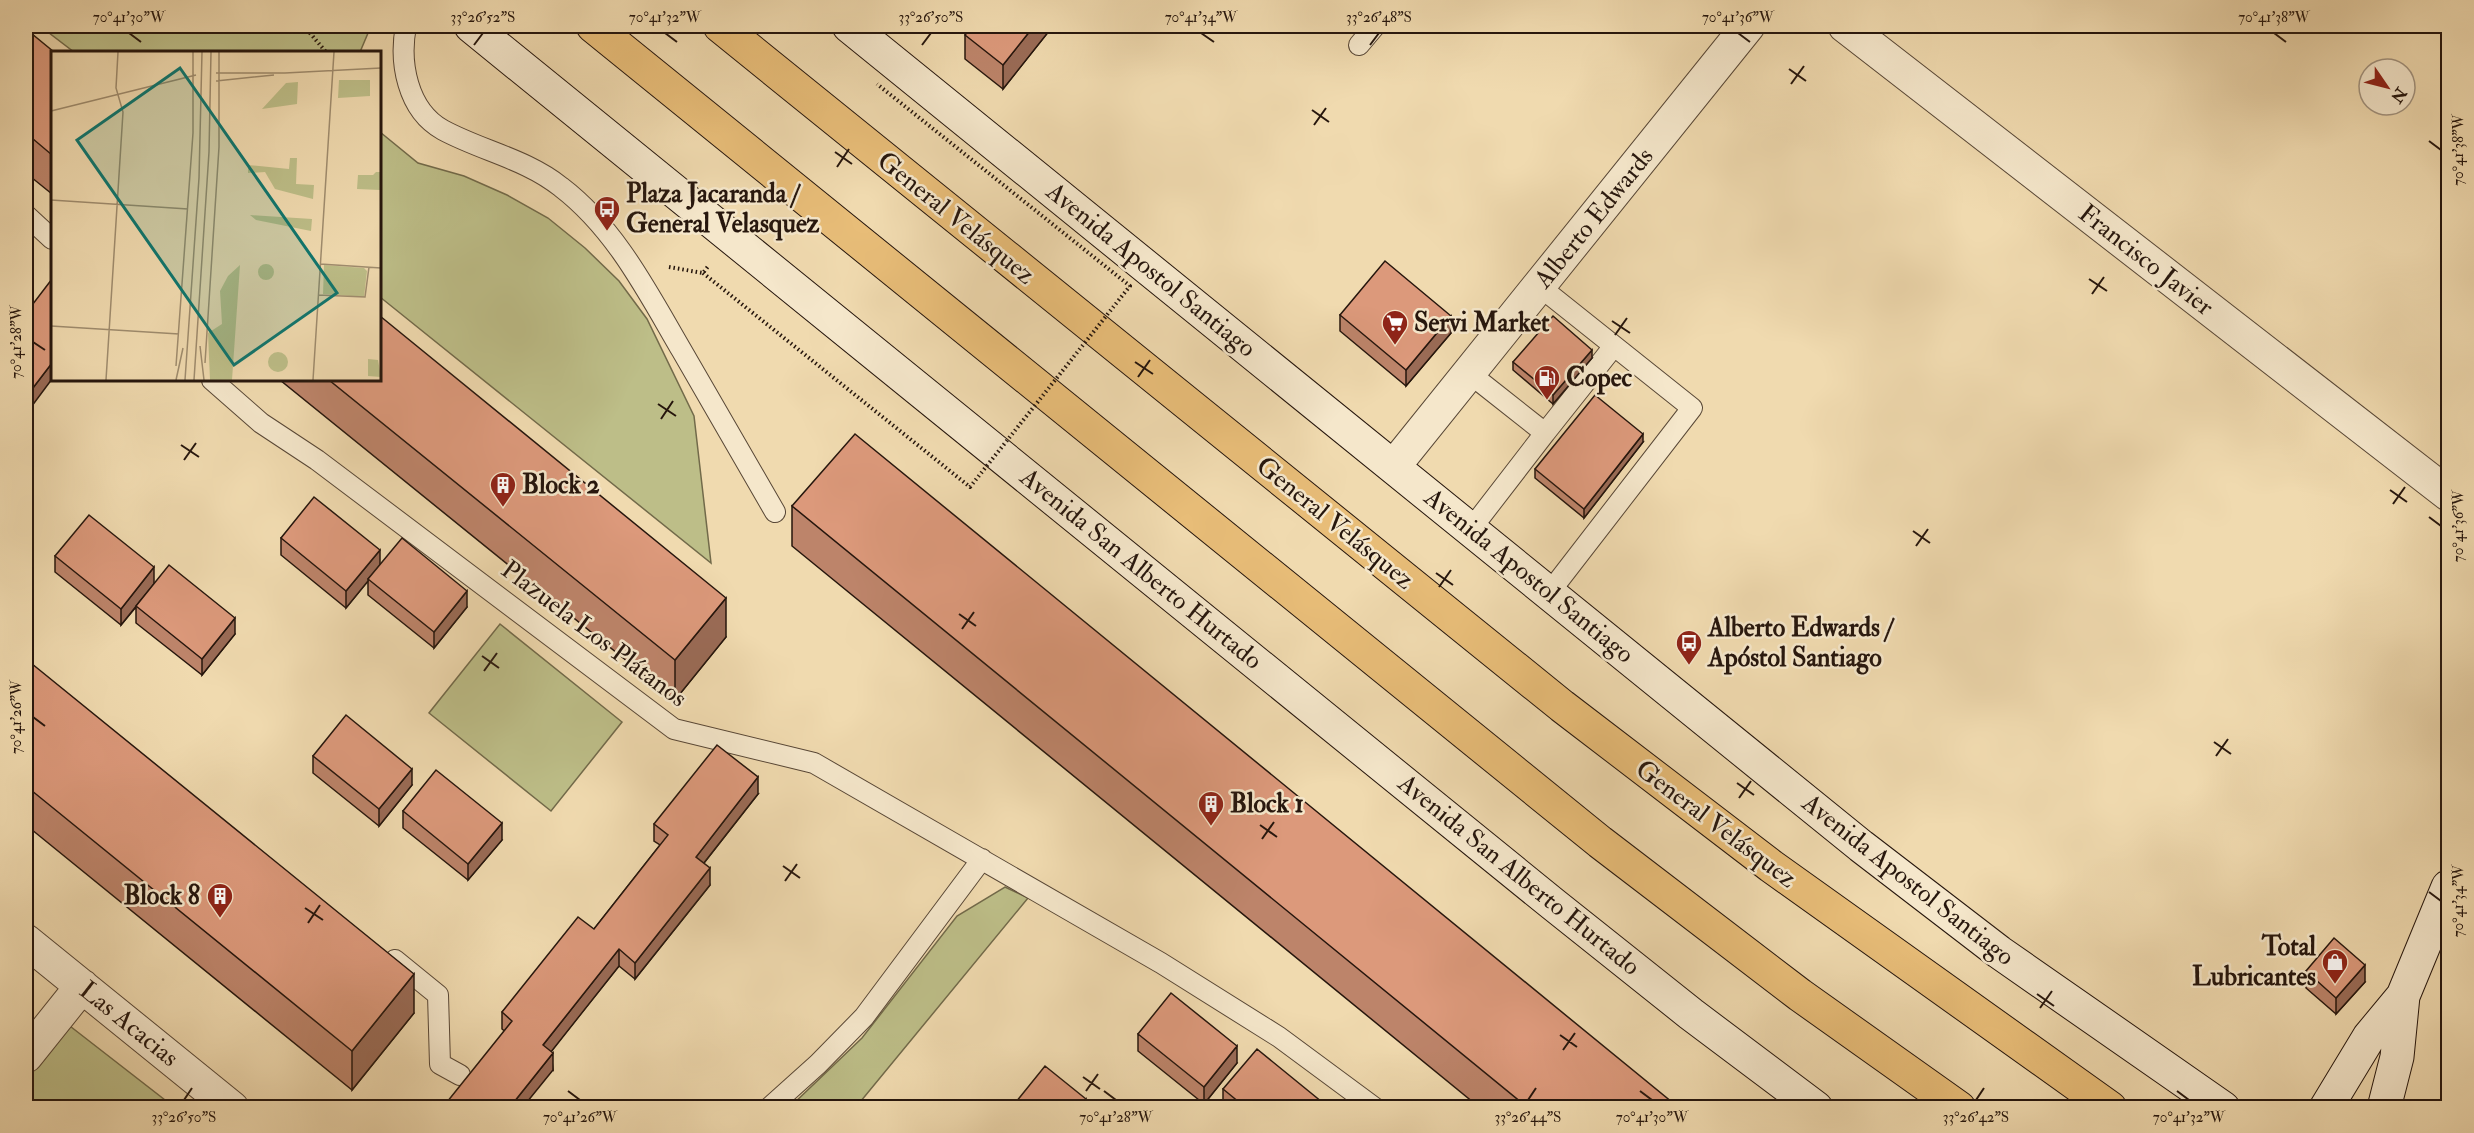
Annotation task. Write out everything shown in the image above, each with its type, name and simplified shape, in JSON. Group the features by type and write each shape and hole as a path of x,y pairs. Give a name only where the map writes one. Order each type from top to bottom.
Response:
{"highway":[{"path":"593,26 1600,842 1790,988 1959,1107"},
{"name":"General Velásquez","path":"720,26 1580,720 1780,873 2110,1107"}],"main road":[{"name":"Avenida San Alberto Hurtado","path":"471,26 1553,904 1691,1014 1816,1107"},
{"name":"Avenida Apostol Santiago","path":"849,26 1943,910 1999,952 2223,1107"},
{"name":"Alberto Edwards","path":"1394,466 1748,26"},
{"name":"Francisco Javier","path":"1845,26 2448,494"},
{"path":"2384,1107 2397,1057 2403,996 2448,887"},
{"name":"Las Acacias","path":"26,941 232,1107"},
{"path":"26,1056 82,986"},
{"path":"2326,1107 2369,1037 2403,996"}],"lane":[{"path":"406,26 403,64 412,92 428,116 441,129 514,159 539,172 562,187 582,205 630,261 776,512"},
{"path":"1359,45 1375,26"},
{"path":"26,215 51,238"},
{"path":"1539,286 1692,408 1549,593"},
{"path":"1471,529 1614,346"},
{"path":"1469,373 1545,433"},
{"name":"Plazuela Los Plátanos","path":"213,381 261,423 317,460 674,729 814,763 1161,963 1279,1037 1368,1106"},
{"path":"769,1107 818,1064 864,1017 982,859"},
{"path":"383,951 438,995 440,1064 459,1075"}],"path":[{"path":"304,26 325,51"},
{"path":"702,273 970,487 1130,286 877,84"}],"green space":[{"path":"40,26 371,26 360,51 73,51"},
{"path":"381,133 418,163 464,176 507,195 548,218 585,248 619,281 647,319 694,416 711,563 381,298"},
{"path":"500,624 622,722 551,811 429,713"},
{"path":"1005,887 1028,898 856,1107 790,1107 862,1038 957,916"},
{"path":"66,1023 174,1107 26,1107 26,1074"}],"building":[{"path":"973,26 1034,26 1003,65 965,35"},
{"path":"26,29 53,51 51,154 26,133"},
{"path":"1385,261 1451,316 1406,370 1340,315"},
{"path":"51,280 51,364 26,397 26,313"},
{"path":"1553,316 1592,350 1553,395 1513,362"},
{"path":"381,317 726,598 675,660 330,381 381,381"},
{"path":"1595,395 1643,434 1584,509 1535,469"},
{"name":"Block 1","path":"855,434 1678,1107 1527,1107 792,506"},
{"path":"314,497 380,550 346,591 281,538"},
{"path":"89,515 154,567 121,609 55,556"},
{"path":"402,538 467,591 434,632 368,579"},
{"path":"169,565 235,618 202,659 136,606"},
{"name":"Block 8","path":"26,659 414,974 352,1051 26,786"},
{"path":"346,715 412,769 379,809 313,756"},
{"path":"717,745 758,777 696,857 710,868 635,963 619,949 543,1045 553,1053 510,1107 443,1107 512,1021 502,1012 578,917 594,929 668,835 654,824"},
{"path":"436,770 502,823 468,864 403,811"},
{"path":"2334,938 2365,965 2336,998 2306,971"},
{"path":"1171,993 1237,1046 1204,1087 1138,1034"},
{"path":"1257,1049 1322,1102 1317,1107 1245,1107 1223,1089"},
{"path":"1045,1066 1086,1099 1079,1107 1012,1107"}],"place":[{"name":"Plaza Jacaranda / General Velasquez","path":"607,232"},
{"name":"Servi Market","path":"1395,346"},
{"name":"Copec","path":"1547,401"},
{"name":"Block 2","path":"503,508"},
{"name":"Alberto Edwards / Apóstol Santiago","path":"1689,666"},
{"name":"Block 1","path":"1211,827"},
{"name":"Block 8","path":"220,919"},
{"name":"Total Lubricantes","path":"2335,985"}]}
